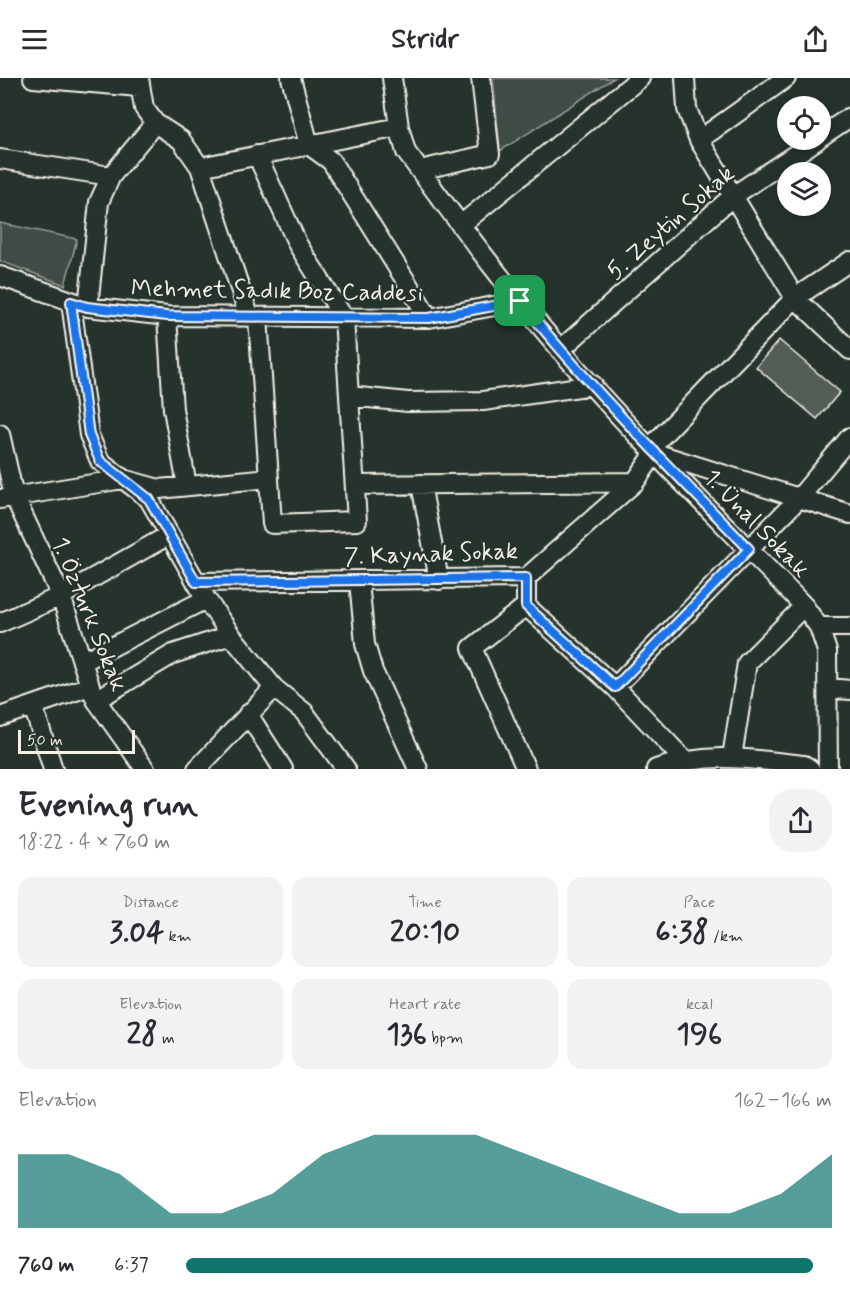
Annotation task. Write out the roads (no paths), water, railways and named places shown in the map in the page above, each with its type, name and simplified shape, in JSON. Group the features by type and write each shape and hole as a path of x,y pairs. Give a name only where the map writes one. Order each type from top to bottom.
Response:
{"street":[{"path":"33,78 139,82 144,108 155,123 181,140 200,167 253,317 272,524 357,521 344,318 298,245 257,155"},
{"path":"291,78 309,145 331,161 429,318"},
{"name":"1. Ünal Sokak","path":"392,78 399,127 406,152 520,301 560,350 652,450 804,606 819,627 827,651 828,769"},
{"path":"420,170 490,154 481,78"},
{"path":"462,224 640,78"},
{"path":"686,78 687,109 699,140 795,298 850,350"},
{"path":"699,140 786,78"},
{"name":"5. Zeytin Sokak","path":"831,130 850,117"},
{"path":"155,123 111,176 99,202 79,304 89,435 100,461 149,499 206,599 231,635 274,688 304,712 338,766"},
{"path":"200,167 399,127"},
{"name":"5. Zeytin Sokak","path":"560,350 733,196 801,150"},
{"path":"0,159 111,176"},
{"name":"7. Kaynak Sokak","path":"196,582 526,578 635,482 652,450 795,298 850,261"},
{"name":"Mehmet Sadık Boz Caddesi","path":"0,276 79,304 167,316 429,318 520,301"},
{"path":"167,316 173,409 187,486"},
{"path":"349,396 408,402 483,401 593,385"},
{"name":"1. Özturk Sokak","path":"0,434 7,497 61,596 93,693 145,769"},
{"path":"615,687 799,498 850,437"},
{"path":"652,450 850,514"},
{"path":"7,497 123,479 159,489 268,478"},
{"path":"355,485 635,482"},
{"path":"422,484 439,580"},
{"path":"0,623 61,596 169,535"},
{"path":"526,578 526,606 615,687 684,760"},
{"path":"359,581 365,644 373,671 418,769"},
{"path":"82,662 206,599"},
{"path":"526,606 472,648 526,769"},
{"path":"732,757 747,663 804,606"},
{"path":"819,627 850,627"},
{"path":"0,717 33,706 93,693 172,654 231,635"},
{"path":"197,769 274,688"},
{"path":"828,688 850,690"},
{"path":"33,706 53,769"},
{"path":"248,714 283,769"},
{"path":"656,769 684,760 708,763 732,757 804,765 810,769"}]}
